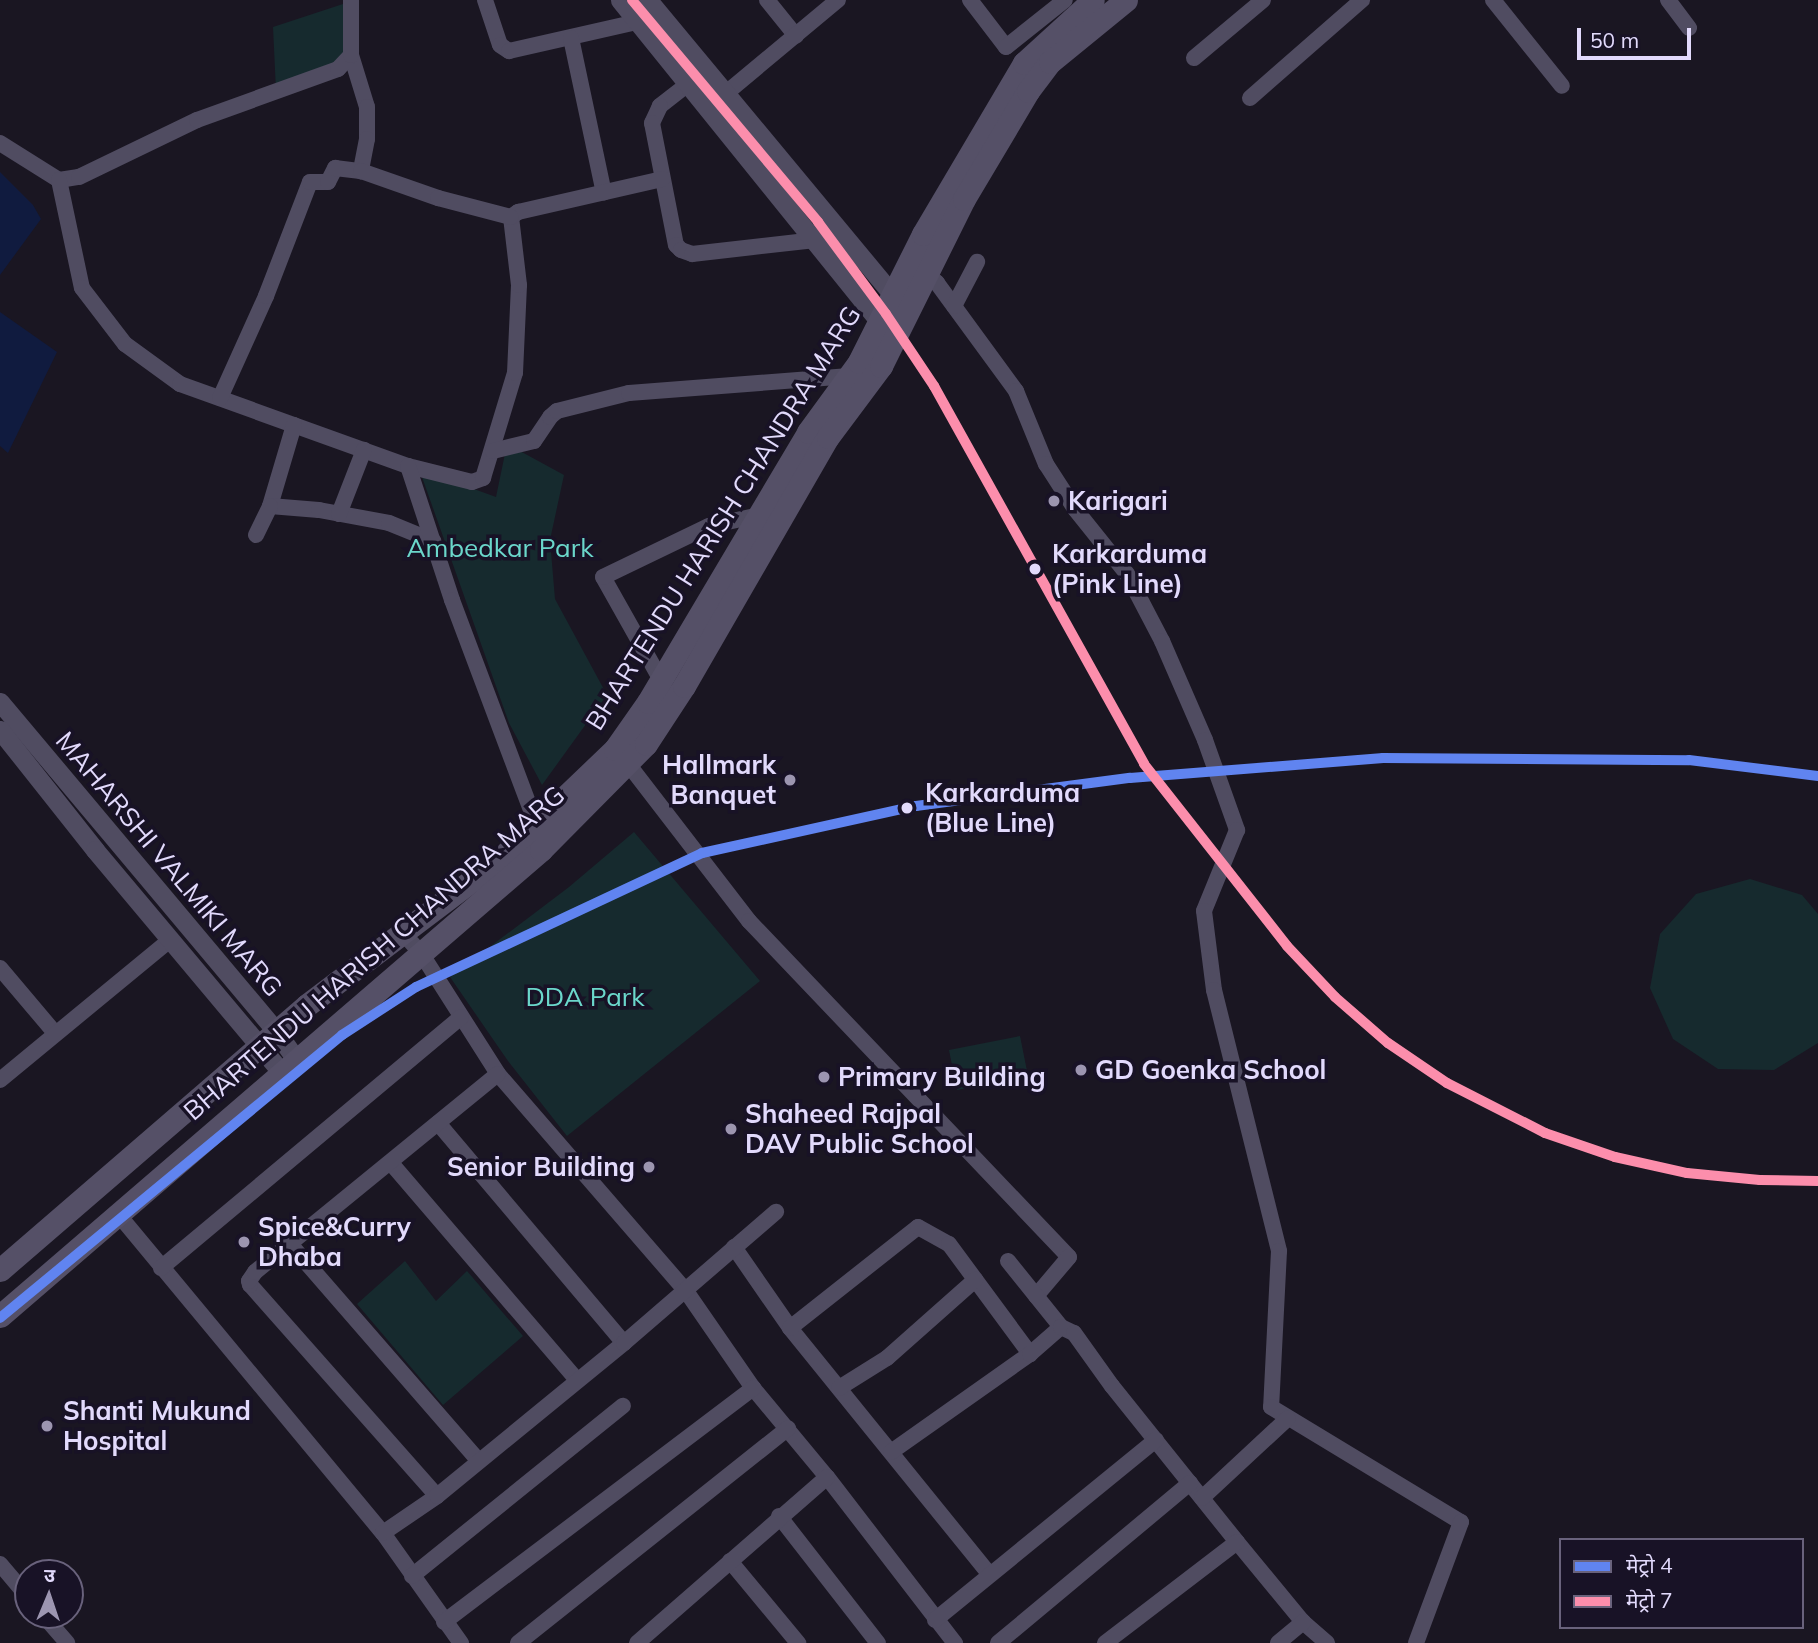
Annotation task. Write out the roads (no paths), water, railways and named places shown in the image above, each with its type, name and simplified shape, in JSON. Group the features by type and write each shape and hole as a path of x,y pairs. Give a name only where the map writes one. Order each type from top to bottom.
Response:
{"main road":[{"name":"BHARTENDU HARISH CHANDRA MARG","path":"0,1270 267,1039 402,932 500,859 536,823 621,755 646,744 684,686 828,437 881,366 908,313 919,266 1024,63 1093,0"},
{"name":"BHARTENDU HARISH CHANDRA MARG","path":"0,1316 541,850 621,755 661,680 808,432 849,376 892,295 919,266 964,200 1028,91 1050,62 1126,0"}],"street":[{"path":"351,0 351,55 367,107 367,139 361,171"},
{"path":"485,0 504,49 514,51 637,22"},
{"path":"620,0 894,340"},
{"path":"648,0 908,313"},
{"path":"766,0 796,36"},
{"path":"725,94 838,0"},
{"path":"970,0 1006,47 1065,0"},
{"path":"1194,58 1263,0"},
{"path":"1250,97 1362,0"},
{"path":"1493,0 1562,86"},
{"path":"1668,0 1689,28"},
{"path":"571,38 604,193"},
{"path":"0,143 59,180 79,177 197,120 331,72 351,55"},
{"path":"688,84 654,113 652,123 676,245 686,253 814,240"},
{"path":"220,398 265,296 310,182 328,182 335,168 361,171 438,198 512,217"},
{"path":"512,217 518,212 662,179"},
{"path":"59,180 82,288 125,344 180,384 408,466 472,482 483,478 494,451 515,373 519,285 512,217"},
{"path":"954,306 977,262"},
{"path":"919,266 954,306 1016,391 1046,464 1075,509 1127,574 1168,654 1205,740 1237,830 1204,911 1214,990 1279,1251 1270,1407 1461,1522 1416,1643"},
{"path":"494,451 534,441 550,416 557,411 629,393 849,376"},
{"path":"256,535 270,506 294,425"},
{"path":"339,514 364,450"},
{"path":"408,466 536,823"},
{"path":"270,506 389,523 433,541"},
{"path":"661,680 603,577 709,526 760,515"},
{"name":"MAHARSHI VALMIKI MARG","path":"0,702 289,1067"},
{"name":"MAHARSHI VALMIKI MARG","path":"0,730 170,940 267,1039"},
{"path":"621,755 749,921 1069,1257 1036,1296"},
{"path":"402,932 421,953 498,1074 686,1291 752,1388 827,1477 955,1643"},
{"path":"0,1080 170,940"},
{"path":"0,968 55,1033"},
{"path":"161,1268 461,1017"},
{"path":"437,1496 250,1285 255,1272 498,1074"},
{"path":"438,1123 624,1343"},
{"path":"391,1163 577,1380"},
{"path":"383,1533 437,1496 624,1343 776,1212"},
{"path":"118,1214 383,1533 461,1643"},
{"path":"790,1328 918,1227 949,1244 1030,1354"},
{"path":"291,1245 479,1461"},
{"path":"734,1247 790,1328 989,1574"},
{"path":"1008,1261 1061,1327 1074,1334 1303,1622 1328,1643"},
{"path":"839,1388 887,1357 975,1280"},
{"path":"891,1452 1030,1354 1061,1327"},
{"path":"444,1622 752,1388"},
{"path":"412,1576 623,1406"},
{"path":"1202,1498 1288,1418"},
{"path":"517,1643 788,1429"},
{"path":"935,1620 1156,1440"},
{"path":"636,1643 827,1477"},
{"path":"998,1643 1190,1483"},
{"path":"779,1516 877,1643"},
{"path":"1114,1640 1237,1542"},
{"path":"730,1561 798,1643"},
{"path":"0,1564 14,1580"},
{"path":"1278,1643 1303,1622"},
{"path":"55,1629 67,1643"}],"water":[{"path":"0,172 33,205 41,219 0,275"},
{"path":"0,312 57,352 8,453 0,446"}],"metro line":[{"name":"7","path":"632,0 818,222 886,314 934,386 1144,764 1287,946 1335,997 1388,1043 1447,1083 1545,1133 1615,1157 1687,1173 1760,1180 1818,1181"},
{"name":"4","path":"0,1318 342,1035 416,987 702,853 916,806 1130,778 1383,758 1689,760 1818,776"}],"place":[{"name":"Karigari","path":"1054,501"},
{"name":"Karkarduma (Pink Line)","path":"1035,569"},
{"name":"Hallmark Banquet","path":"790,780"},
{"name":"Karkarduma (Blue Line)","path":"907,808"},
{"name":"GD Goenka School","path":"1081,1070"},
{"name":"Primary Building","path":"824,1077"},
{"name":"Shaheed Rajpal DAV Public School","path":"731,1129"},
{"name":"Senior Building","path":"649,1167"},
{"name":"Spice&Curry Dhaba","path":"244,1242"},
{"name":"Shanti Mukund Hospital","path":"47,1426"}],"park label":[{"name":"Ambedkar Park","path":"500,548"},
{"name":"DDA Park","path":"585,997"}]}
